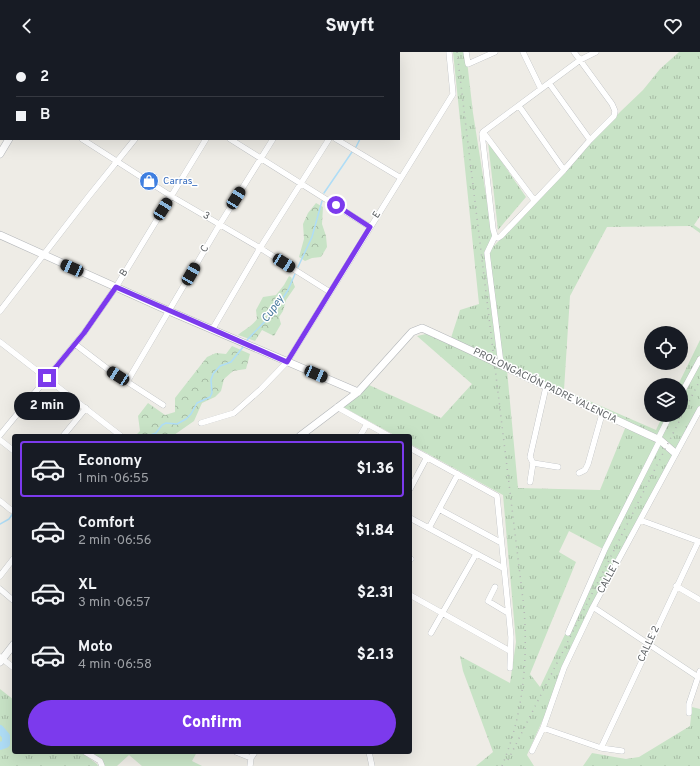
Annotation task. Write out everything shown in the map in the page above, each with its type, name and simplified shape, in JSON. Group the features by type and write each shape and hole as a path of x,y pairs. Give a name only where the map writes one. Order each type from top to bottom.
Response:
{"street":[{"name":"E","path":"201,423 234,413 262,389 287,362 453,94 449,52"},
{"path":"466,52 468,64 495,52"},
{"path":"522,52 541,89"},
{"path":"495,236 498,238 501,236 614,116 615,111 612,104 574,52"},
{"path":"501,364 486,253 495,236 482,134 580,60 596,52"},
{"path":"549,83 590,140"},
{"path":"519,106 564,170"},
{"path":"483,132 534,200"},
{"path":"0,154 8,140"},
{"name":"3","path":"84,140 171,196 260,248 330,292"},
{"path":"0,311 134,140"},
{"name":"B","path":"0,435 75,344 116,287 205,140"},
{"path":"232,140 370,227"},
{"name":"C","path":"127,382 220,224 272,140"},
{"path":"212,330 260,248 328,140"},
{"path":"338,140 401,178"},
{"path":"0,235 212,330 358,392"},
{"name":"PROLONGACIÓN PADRE VALENCIA","path":"358,392 412,332 422,328 501,364 602,414 659,440 675,453"},
{"path":"0,342 118,434"},
{"path":"75,344 109,370 163,405"},
{"path":"688,381 700,359"},
{"path":"345,387 348,393 345,401"},
{"path":"530,482 533,463 530,457 546,387"},
{"path":"303,434 358,392"},
{"path":"337,407 385,434"},
{"path":"65,434 86,408"},
{"name":"CALLE 1","path":"532,751 543,728 564,668 593,607 700,409"},
{"path":"579,472 585,470 588,464 602,414"},
{"path":"568,633 605,549 667,422"},
{"path":"361,434 367,424"},
{"path":"0,440 12,449"},
{"path":"412,449 497,496 500,542 511,637 510,668"},
{"path":"412,485 427,457"},
{"path":"533,463 558,467"},
{"path":"429,528 458,474"},
{"path":"0,501 11,510"},
{"path":"439,509 500,542"},
{"path":"412,519 503,568"},
{"path":"640,520 699,542"},
{"name":"CALLE 2","path":"601,748 676,586 699,542"},
{"path":"431,633 476,554"},
{"path":"0,576 12,561"},
{"path":"676,586 700,600"},
{"path":"495,587 488,601 508,613"},
{"path":"0,589 12,599"},
{"path":"412,596 510,651"},
{"path":"593,607 649,644 699,674 689,704 689,713"},
{"path":"12,646 1,659 12,667"},
{"path":"543,728 601,748 622,751"},
{"path":"88,754 100,761 102,766"},
{"path":"241,754 251,758"},
{"path":"250,766 251,758 254,754"},
{"path":"369,754 372,766"}],"green space":[{"path":"453,52 466,52 473,113 494,246 620,112 643,90 660,69 679,52 700,52 700,216 694,225 700,229 700,233 690,226 607,227 570,296 564,390 656,430 660,422 688,422 688,378 681,378 685,370 688,370 688,365 700,340 700,409 593,607 527,755 534,766 476,766 493,752 463,671 460,656 510,683 516,642 503,495 412,445 412,434 392,434 343,407 369,385 441,418 472,384 417,336 426,334 449,344 460,310 479,304","holes":["507,370 626,426 600,490 518,488","569,531 605,550 540,687 530,674 576,562 559,552"]},
{"path":"488,142 526,197 498,230"},
{"path":"316,203 323,207 322,224 326,236 327,247 321,257 312,258 305,261 299,257 304,239 303,224 308,213"},
{"path":"289,276 291,277 295,287 286,300 283,311 279,317 281,324 274,336 262,330 255,341 238,335 257,319 256,310 263,297 276,295"},
{"path":"232,346 250,354 246,369 233,371 224,379 221,391 215,397 202,403 194,421 175,434 137,434 140,431 138,416 148,403 165,415 175,412 175,398 207,357 216,353 226,354"},
{"path":"0,689 12,698 12,754 84,754 98,766 0,766"},
{"path":"692,707 700,709 700,766 583,766 592,753 626,759 639,757 690,726"},
{"path":"93,754 196,754 192,761 202,766 142,766 129,755 117,766 105,766 102,759"}],"waterway":[{"name":"Cupey","path":"356,147 360,140"},
{"name":"Cupey","path":"324,193 352,152"},
{"name":"Cupey","path":"298,267 312,237 322,201"},
{"name":"Cupey","path":"247,340 274,312 288,290 295,274"},
{"name":"Cupey","path":"153,434 166,423 177,424 186,419 191,414 197,403 210,397 212,393 211,380 213,374 220,366 231,362 243,347"},
{"name":"Cupey","path":"0,524 9,519 12,515"},
{"path":"0,729 6,736 6,744 0,746"}],"railway":[{"path":"457,52 524,608 525,648 522,688 515,727 502,766"},
{"path":"508,760 700,380"}],"place":[{"name":"Carras_","path":"149,181"}],"route":[{"path":"47,378 84,333 116,287 287,362 370,227 336,205"}]}
